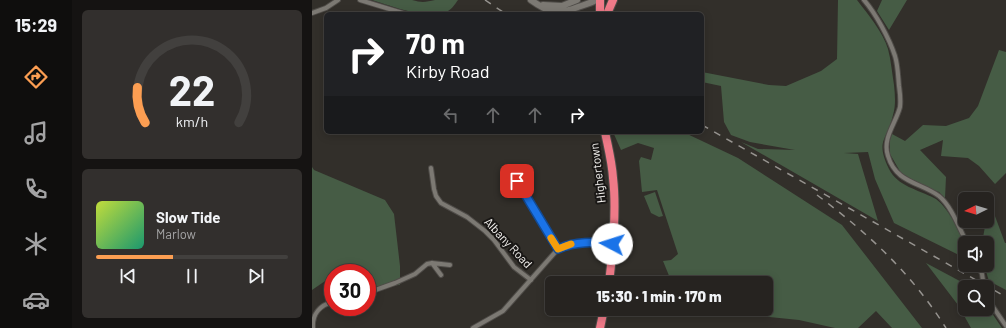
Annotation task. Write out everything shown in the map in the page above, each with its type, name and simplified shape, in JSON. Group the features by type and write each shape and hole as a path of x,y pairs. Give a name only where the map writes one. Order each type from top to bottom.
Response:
{"highway":[{"path":"600,12 602,0 612,0 608,12"},
{"name":"Highertown","path":"605,134 613,178 614,210 610,276"},
{"path":"600,328 603,316"}],"street":[{"path":"312,13 326,8 338,0"},
{"path":"360,0 399,12"},
{"path":"531,0 554,12"},
{"path":"538,4 557,6 576,0"},
{"path":"560,12 596,0"},
{"path":"864,0 890,42 898,71 901,97 900,108 888,136 886,145 888,156 892,165 900,176 938,196 945,203 963,236"},
{"name":"Albany Road","path":"431,168 436,196 441,203 467,217 485,231 494,240 514,267 531,280"},
{"path":"506,171 523,189 558,249"},
{"path":"473,328 503,311 558,249 569,244 582,242 612,244"},
{"path":"432,263 441,275"},
{"path":"376,290 415,274 427,264 432,263 450,265"},
{"path":"313,328 316,312 324,305"},
{"path":"994,308 1006,326"}],"green space":[{"path":"372,0 412,0 424,2 435,0 458,0 452,8 445,12 410,12"},
{"path":"838,0 857,0 879,29 886,43 891,62 895,108 883,146 885,159 889,169 897,180 934,198 943,206 952,218 961,236 958,236 958,255 894,223 875,179 868,152 844,153 858,154 878,221 741,142 758,149 795,150 750,142 731,135 724,122 721,86 704,82 704,72 769,85 786,86 821,71 837,59"},
{"path":"882,0 907,0 889,30 877,11"},
{"path":"999,50 1006,52 1006,173 995,184 979,166 968,158 941,156 943,140 920,150 946,177 945,198 939,192 927,188 901,173 890,154 890,140 892,134 905,141 923,125 946,126 969,118 978,106"},
{"path":"614,134 687,134 738,158 842,225 922,328 892,328 876,311 858,328 835,328 799,320 759,316 773,316 773,276 669,276 663,261 671,260 678,254 657,190 642,192 639,161 641,157 651,160 654,148 638,143 621,150"},
{"path":"312,167 314,170 385,200 394,214 400,266 400,285 376,286 376,264 324,264 324,282 312,290"},
{"path":"655,192 663,216 659,217 651,213 644,196"},
{"path":"994,213 1006,243 1006,290 994,284 994,280 989,280 986,272 994,272 994,236 983,236 985,228 994,228"},
{"path":"926,263 958,280 958,305"},
{"path":"964,316 994,316 1002,328 971,328"}],"railway":[{"path":"485,0 503,12"},
{"path":"704,126 1006,297"},
{"path":"817,195 854,224 904,272 933,308 946,328"}],"slow traffic":[{"path":"551,238 558,249 571,244"}],"route":[{"path":"517,181 558,249 569,244 582,242 612,244"}]}
